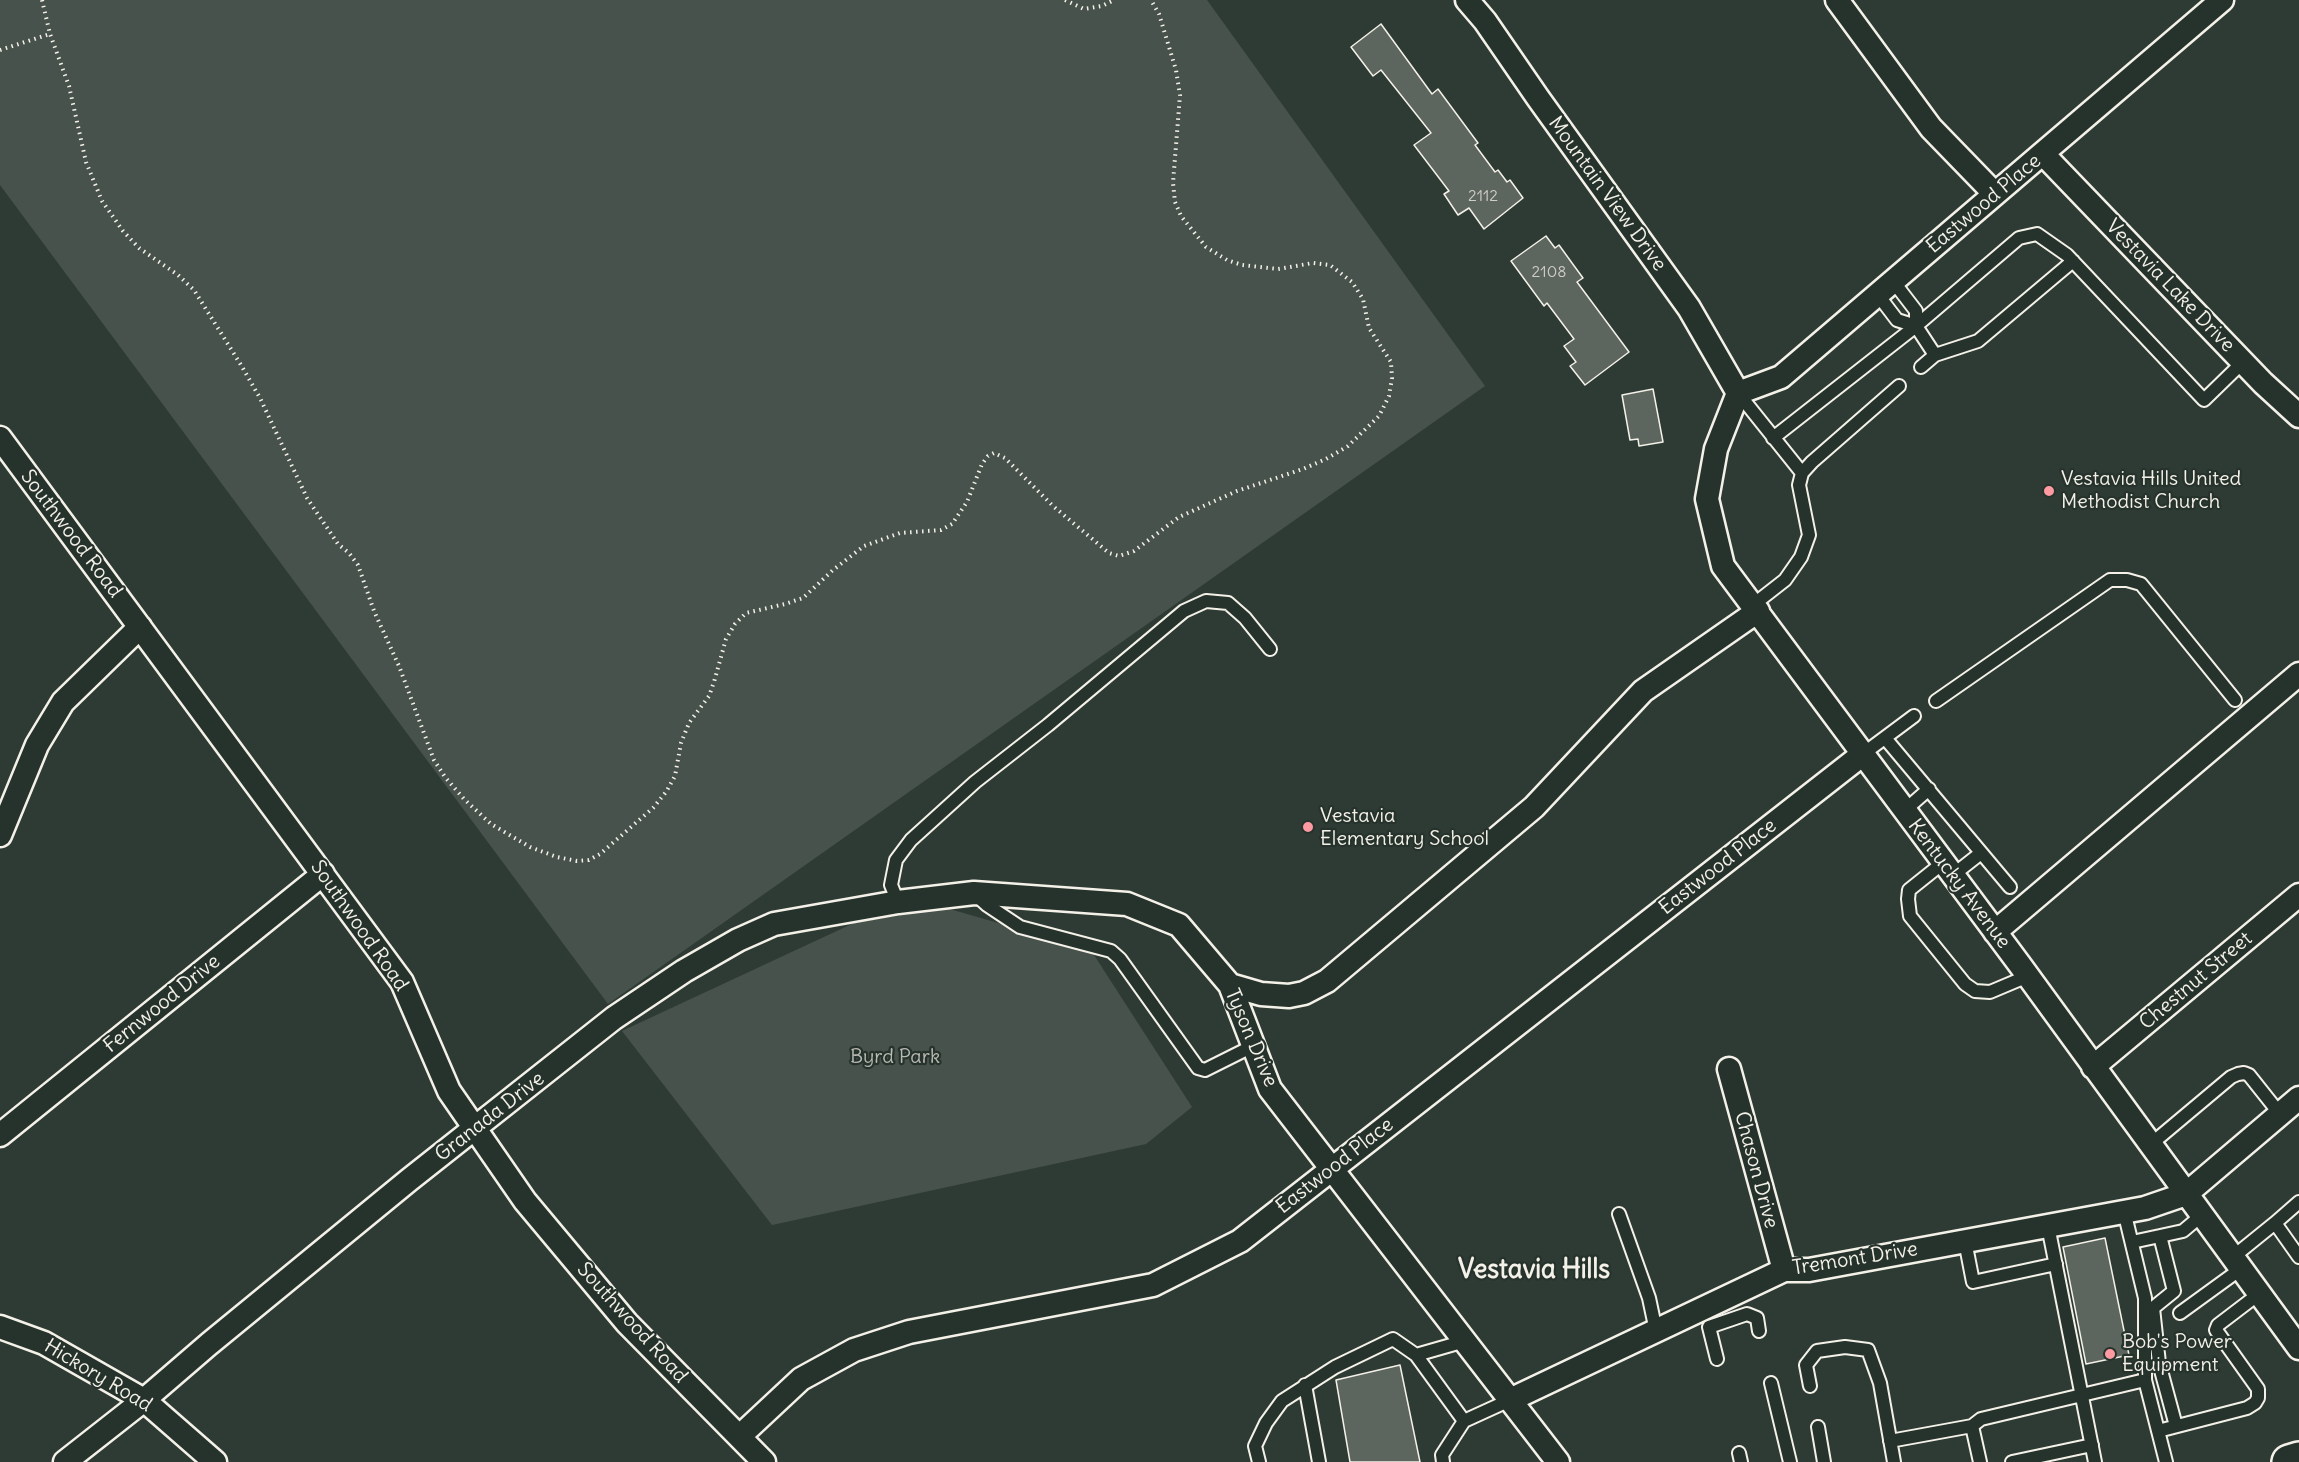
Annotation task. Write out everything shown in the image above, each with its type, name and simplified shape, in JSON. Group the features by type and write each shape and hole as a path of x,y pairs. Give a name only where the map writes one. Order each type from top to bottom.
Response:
{"main road":[{"path":"2289,1462 2299,1459"}],"street":[{"name":"Mountain View Drive","path":"1467,0 1485,21 1689,308 1738,393"},
{"path":"1837,0 1931,128 1994,193"},
{"name":"Eastwood Place","path":"1738,393 1781,377 2222,0"},
{"name":"Vestavia Lake Drive","path":"2043,154 2243,362 2299,416"},
{"name":"Kentucky Avenue","path":"1738,393 1716,449 1707,499 1722,566 1756,608 2186,1194 2297,1340"},
{"name":"Southwood Road","path":"0,438 402,982 449,1091 525,1201 627,1323 764,1462"},
{"path":"1230,985 1261,994 1289,996 1304,993 1327,981 1534,807 1643,691 1756,608"},
{"path":"0,835 37,745 63,702 140,627"},
{"path":"1995,932 2299,674"},
{"name":"Eastwood Place","path":"740,1436 801,1379 854,1350 909,1332 1153,1285 1240,1241 1863,754"},
{"name":"Fernwood Drive","path":"0,1135 323,874"},
{"name":"Granada Drive","path":"65,1462 144,1400 400,1187 614,1018 684,970 738,940 774,924 898,902 974,893"},
{"name":"Tyson Drive","path":"974,893 1127,904 1179,925 1230,985 1270,1089 1558,1462"},
{"name":"Chestnut Street","path":"2093,1067 2299,896"},
{"name":"Chason Drive","path":"1729,1069 1784,1270"},
{"path":"2186,1194 2299,1098"},
{"name":"Tremont Drive","path":"1510,1400 1784,1270 1809,1270 2145,1208 2186,1194"},
{"name":"Hickory Road","path":"0,1327 44,1343 144,1400 215,1462"}],"lane":[{"path":"1773,438 1916,327 2019,238 2037,234 2073,261 2204,400 2243,362"},
{"path":"1921,367 1935,355 1978,340 2073,261"},
{"path":"1886,288 1897,320 1916,327"},
{"path":"1886,288 1916,311 1916,327 1935,355"},
{"path":"1756,608 1785,580 1801,557 1809,535 1799,485 1802,473 1899,386"},
{"path":"1738,393 1802,473"},
{"path":"1936,701 2110,580 2127,580 2141,584 2235,700"},
{"path":"898,902 891,885 896,860 911,840 975,782 1048,725 1184,611 1206,601 1228,603 1245,618 1270,649"},
{"path":"1863,754 1914,716"},
{"path":"1886,738 2010,887"},
{"path":"1905,810 1929,789"},
{"path":"1981,853 1914,884 1909,890 1910,916 1965,984 1975,991 1990,992 2028,976"},
{"path":"974,893 987,905 1020,927 1111,951 1120,959 1198,1068 1205,1070 1253,1046"},
{"path":"2150,1145 2231,1077 2238,1074 2249,1075 2280,1114"},
{"path":"2180,1313 2237,1263 2275,1223 2299,1202"},
{"path":"2124,1211 2145,1298 2145,1380 2166,1462"},
{"path":"1619,1215 1649,1298 1656,1331"},
{"path":"2132,1242 2183,1231 2202,1215"},
{"path":"2275,1223 2299,1257"},
{"path":"2048,1226 2095,1462"},
{"path":"2160,1236 2174,1291 2153,1308 2159,1325 2159,1363 2176,1426"},
{"path":"1965,1241 1973,1282 2056,1264"},
{"path":"2158,1431 2247,1408 2255,1403 2258,1398 2258,1389 2216,1330 2218,1325 2260,1293"},
{"path":"1717,1359 1709,1327 1747,1314 1757,1318 1760,1331"},
{"path":"1258,1462 1255,1446 1266,1423 1282,1401 1335,1367 1393,1339 1416,1355 1464,1421"},
{"path":"1416,1355 1465,1341"},
{"path":"1810,1386 1806,1365 1816,1351 1845,1347 1868,1350 1880,1383 1894,1462"},
{"path":"1890,1441 1972,1426 1981,1419 2145,1380"},
{"path":"1771,1383 1790,1462"},
{"path":"1305,1385 1319,1462"},
{"path":"1443,1462 1442,1455 1464,1421 1510,1400"},
{"path":"1972,1426 1980,1462"},
{"path":"1818,1427 1824,1462"},
{"path":"2012,1462 2092,1445"}],"path":[{"path":"42,0 50,34 69,86 86,162 102,201 117,224 139,248 178,275 194,290 241,365 260,398 307,498 338,544 358,565 434,760 444,777 491,824 530,847 557,857 577,861 589,860 600,854 653,808 666,792 675,776 681,743 689,723 709,696 726,639 735,624 746,613 802,598 864,546 900,533 941,530 952,524 967,502 982,464 988,456 994,453 1005,458 1053,506 1108,552 1119,555 1134,552 1179,517 1237,491 1303,470 1326,459 1348,446 1379,416 1389,396 1392,378 1391,362 1370,328 1363,299 1352,282 1330,265 1313,262 1278,269 1242,265 1227,260 1206,247 1181,216 1175,202 1173,183 1180,95 1176,70 1159,14 1151,0"},
{"path":"1065,0 1084,9 1102,6 1113,0"},
{"path":"0,50 50,34"}],"green space":[{"path":"0,0 1207,0 1485,386 608,1004 0,185"},
{"name":"Byrd Park","path":"946,908 1019,929 1094,955 1192,1107 1146,1144 772,1225 622,1031 854,923"}],"building":[{"path":"1381,24 1432,94 1438,89 1478,143 1475,145 1495,172 1498,170 1507,182 1510,180 1523,198 1484,229 1469,208 1458,215 1444,194 1449,191 1414,145 1431,133 1381,70 1373,76 1351,47"},
{"path":"1546,236 1555,248 1559,245 1583,278 1577,282 1629,352 1585,385 1570,366 1576,362 1564,346 1574,339 1547,303 1544,306 1511,261"},
{"path":"1653,389 1663,442 1639,446 1638,439 1630,440 1622,395"},
{"path":"2105,1238 2129,1355 2086,1364 2063,1247"},
{"path":"1400,1365 1420,1462 1350,1462 1336,1380"}],"place":[{"name":"Vestavia Hills United Methodist Church","path":"2049,491"},
{"name":"Vestavia Elementary School","path":"1308,827"},
{"name":"Bob's Power Equipment","path":"2110,1354"}],"district":[{"name":"Vestavia Hills","path":"1534,1271"}]}
